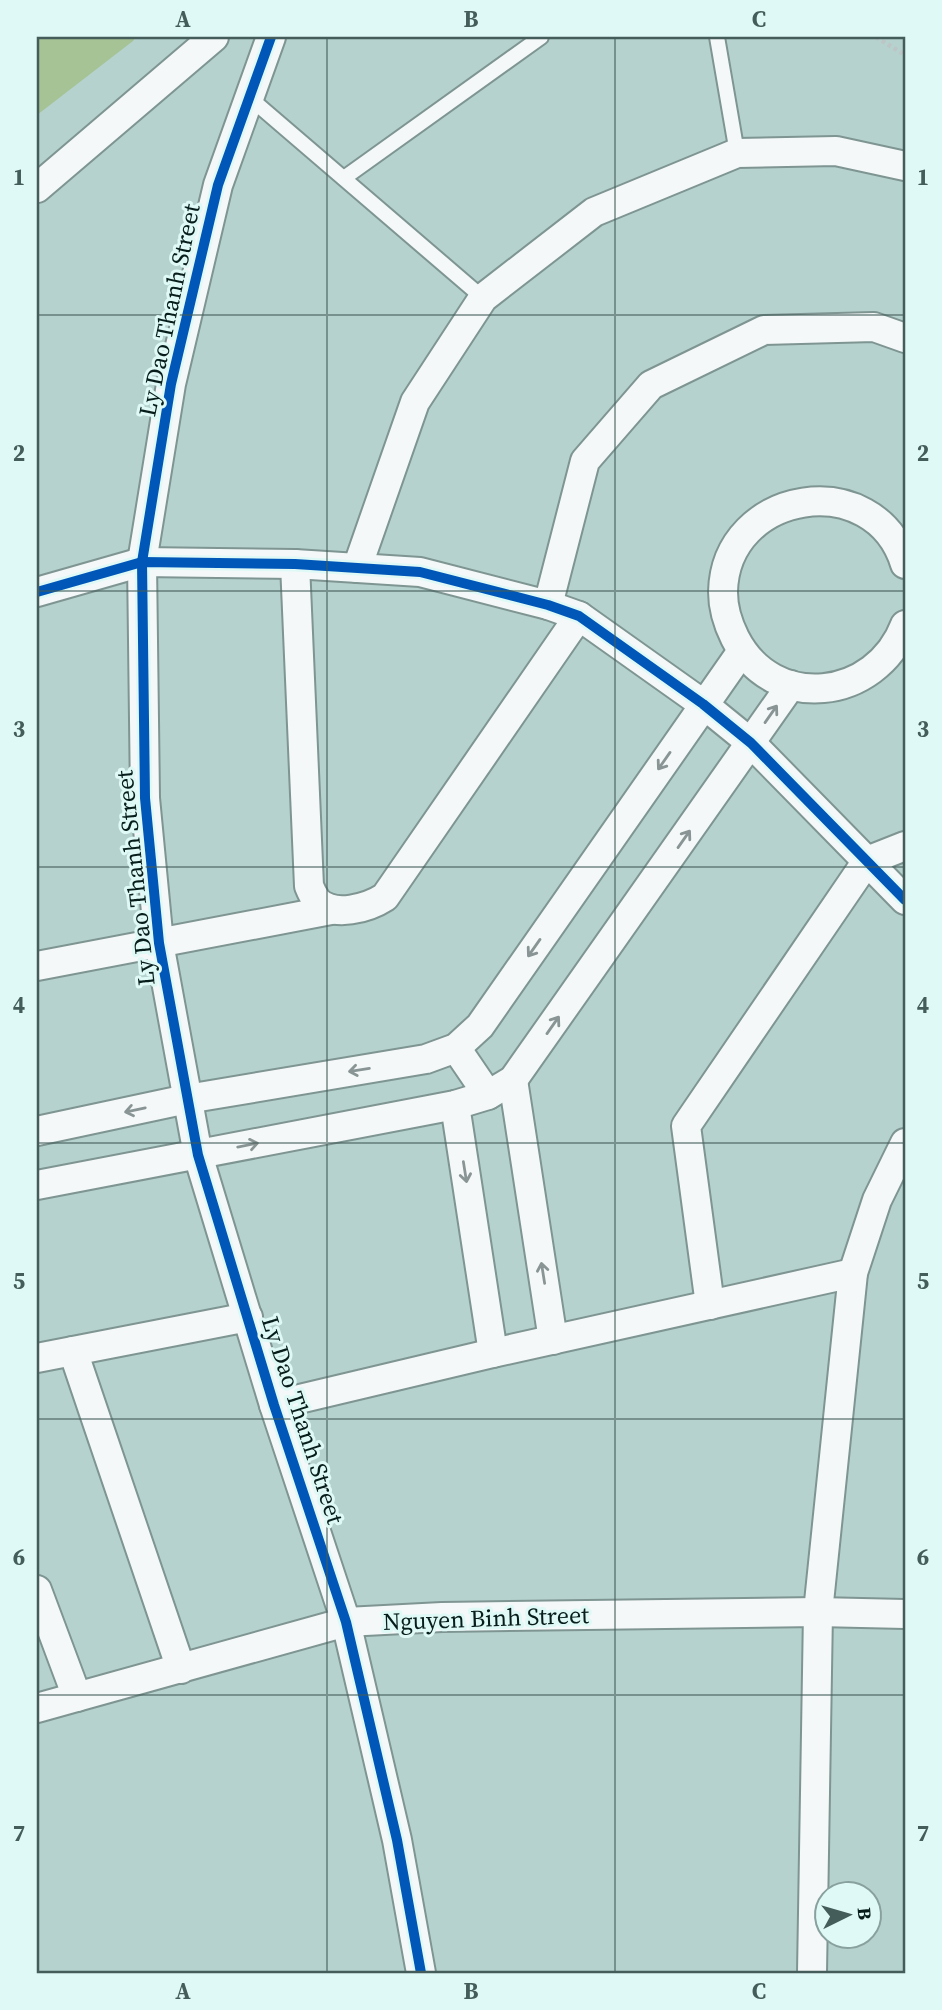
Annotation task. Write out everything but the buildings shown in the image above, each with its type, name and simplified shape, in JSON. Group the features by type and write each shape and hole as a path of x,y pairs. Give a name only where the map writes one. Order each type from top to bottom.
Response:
{"street":[{"path":"37,188 214,37"},
{"name":"Ly Dao Thanh Street","path":"271,37 218,185 178,357 142,562 145,798 159,943 198,1155 274,1405 346,1622 397,1840 421,1973"},
{"path":"357,568 415,402 483,298 594,212 737,153 836,151 905,166"},
{"path":"548,605 585,461 652,385 764,330 874,327 905,338"},
{"path":"905,564 902,552 883,527 858,509 828,500 797,502 768,514 744,534 729,562 723,592 728,623 742,651 764,672 791,685 821,689 852,683 878,666 898,642 905,625"},
{"path":"37,592 142,562 295,564 420,572 548,605 579,616 702,704 751,743 905,900"},
{"path":"295,564 309,887 318,902 331,910"},
{"path":"37,966 331,910 358,909 373,905 385,897 579,616"},
{"path":"37,1131 187,1099 426,1059 456,1048 480,1026 702,704 742,651"},
{"path":"37,1185 455,1105 488,1095 513,1080 791,685"},
{"path":"710,1305 686,1126 867,861 905,846"},
{"path":"456,1048 488,1095"},
{"path":"513,1080 553,1340"},
{"path":"455,1105 493,1353"},
{"path":"812,1973 818,1612 853,1273 877,1200 905,1143"},
{"path":"274,1405 853,1273"},
{"path":"37,1358 248,1317"},
{"path":"73,1351 181,1668"},
{"path":"37,1590 77,1697"},
{"name":"Nguyen Binh Street","path":"37,1708 346,1622 442,1617 818,1612 905,1614"}],"lane":[{"path":"344,178 541,37"},
{"path":"717,37 737,153"},
{"path":"250,97 483,298"}],"path":[{"path":"876,37 905,55"}],"shaded area":[{"path":"37,37 136,37 37,115"}],"cycle path":[{"path":"271,37 218,185 171,384 142,562 145,798 159,943 198,1155 274,1405 346,1622 397,1840 421,1973"},
{"path":"37,592 142,562 295,564 420,572 548,605 579,616 703,704 751,743 905,900"}]}
